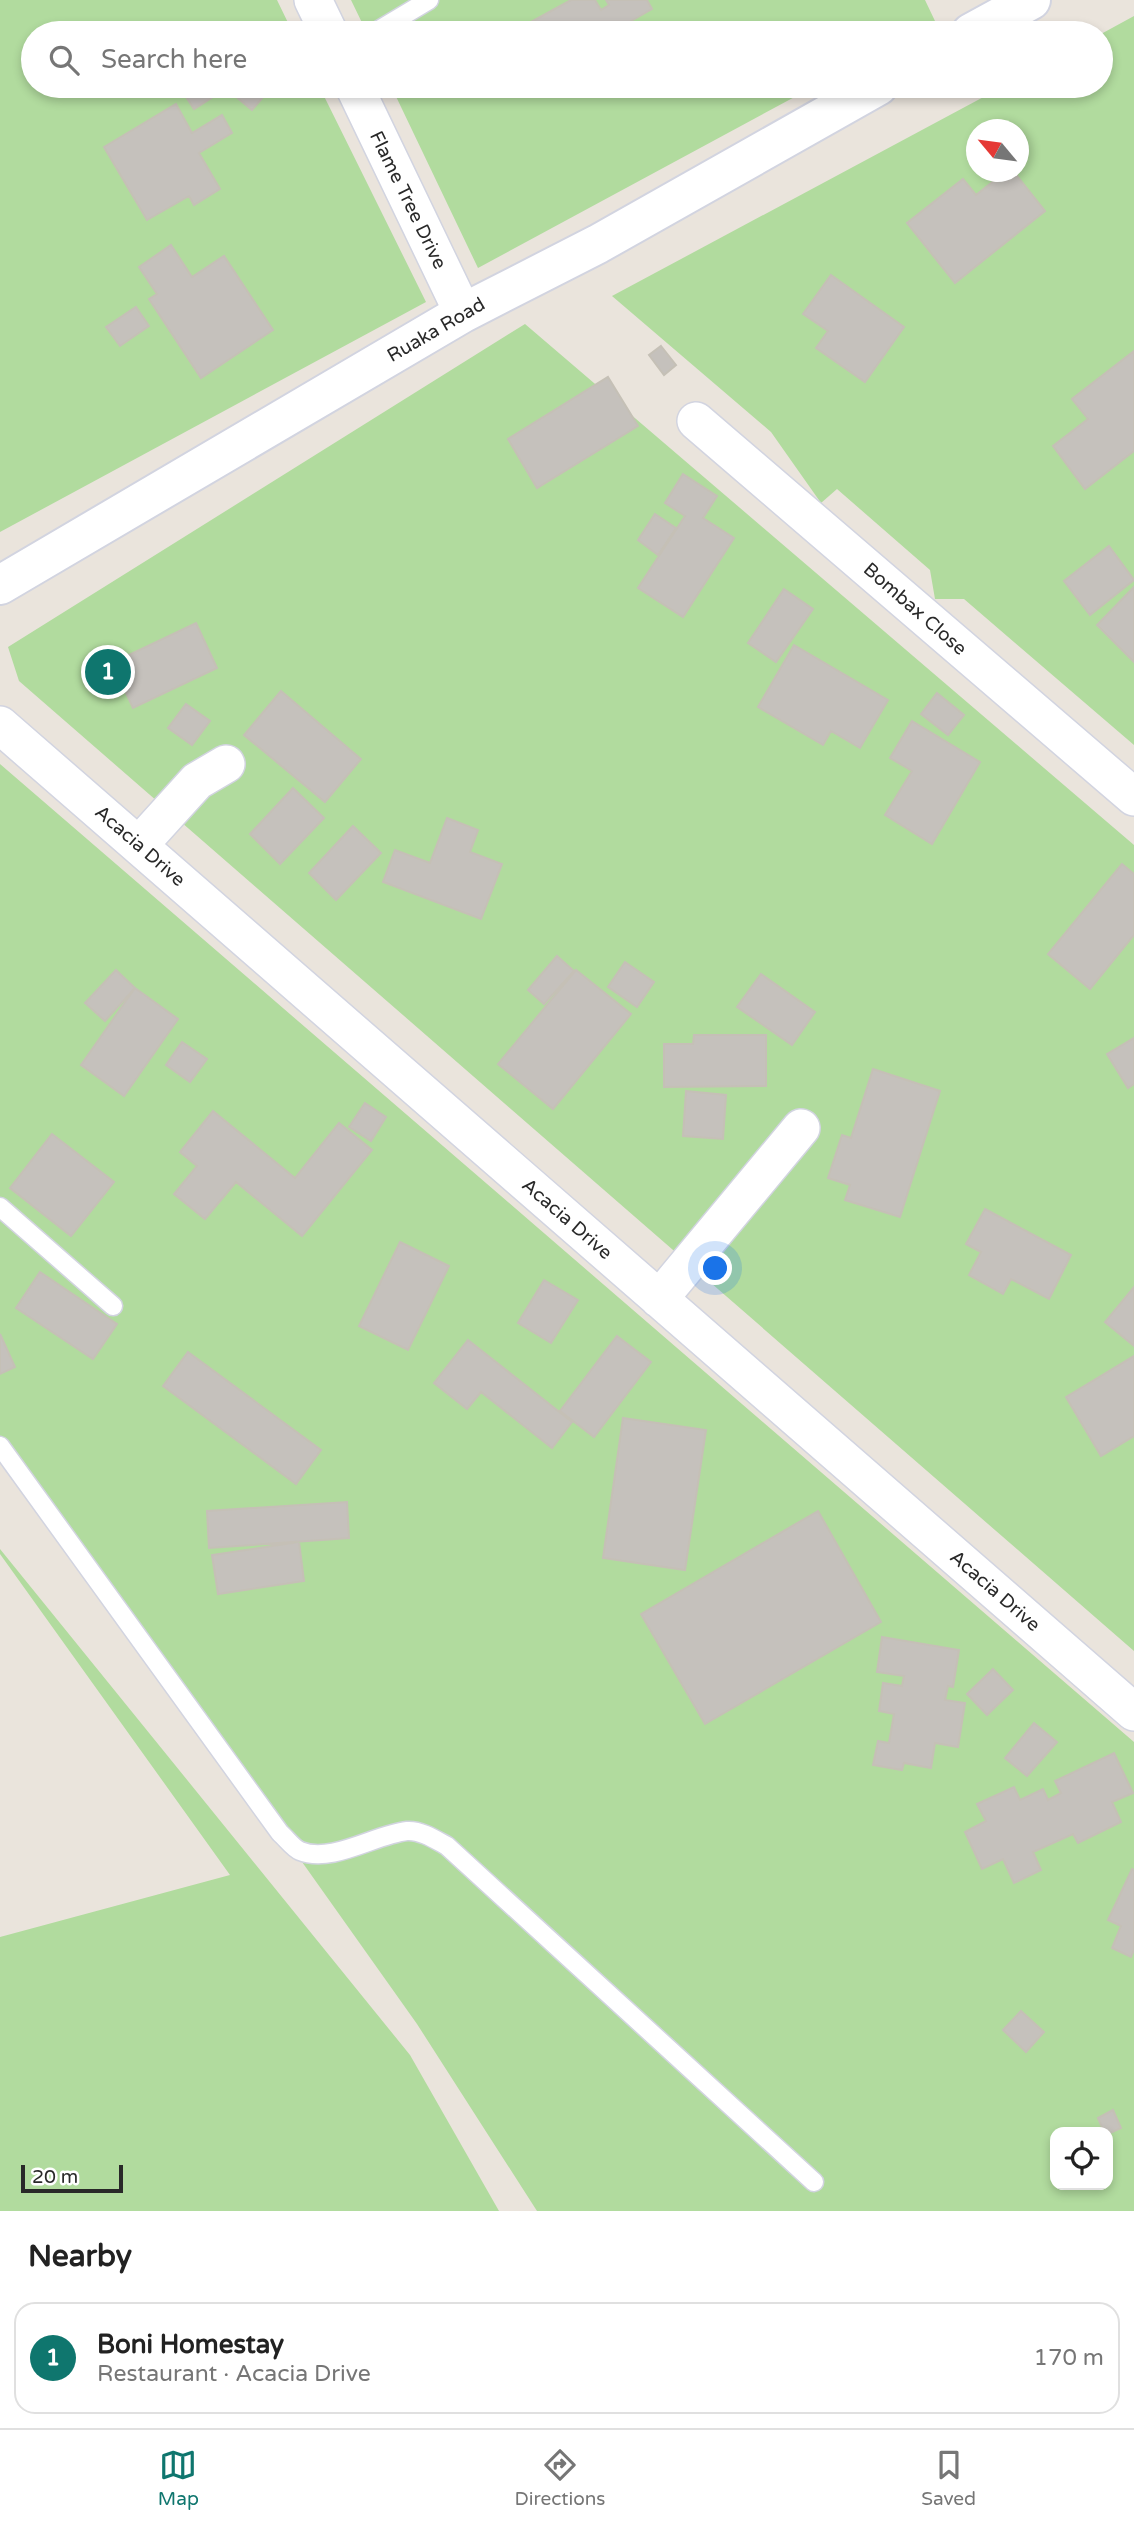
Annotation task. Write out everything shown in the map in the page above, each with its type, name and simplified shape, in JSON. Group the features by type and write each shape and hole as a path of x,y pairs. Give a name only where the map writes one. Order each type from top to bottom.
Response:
{"street":[{"path":"313,0 323,21"},
{"path":"993,21 1031,0"},
{"name":"Flame Tree Drive","path":"360,98 463,313"},
{"name":"Ruaka Road","path":"0,584 463,313 598,244 857,98"},
{"name":"Bombax Close","path":"696,421 1134,797"},
{"name":"Acacia Drive","path":"0,726 1134,1712"},
{"path":"139,845 197,781 226,764"},
{"path":"659,1299 801,1128"}],"lane":[{"path":"394,21 429,0"},
{"path":"0,1207 113,1306"},
{"path":"0,1446 280,1833 300,1851 316,1853 335,1851 408,1830 427,1835 447,1846 814,2182"}],"green space":[{"path":"0,0 277,0 287,21 21,21 21,98 325,98 426,302 0,532"},
{"path":"351,0 925,0 935,21 361,21"},
{"path":"1134,16 1134,745 964,599 935,599 930,570 837,489 821,503 771,432 612,296 982,98 1113,98 1113,27"},
{"path":"397,98 793,98 478,268"},
{"path":"525,324 1134,845 1134,1651 19,681 8,647"},
{"path":"0,764 1134,1742 1134,2211 537,2211 417,2024 0,1436"},
{"path":"0,1549 410,2055 499,2211 0,2211 0,1937 230,1875 0,1554"}],"building":[{"path":"571,0 595,0 601,10 609,5 606,0 647,0 652,9 631,21 533,21"},
{"path":"187,98 211,98 194,109"},
{"path":"238,98 262,98 252,110"},
{"path":"176,104 192,133 222,115 232,133 199,153 220,189 194,205 189,196 147,220 104,147"},
{"path":"963,179 976,195 992,182 1022,182 1045,211 955,283 907,223"},
{"path":"171,245 192,277 224,256 273,330 201,378 149,299 157,294 139,267"},
{"path":"831,275 904,327 865,382 816,348 828,331 803,314"},
{"path":"136,307 149,326 120,346 106,327"},
{"path":"661,346 676,365 664,375 649,355"},
{"path":"1134,351 1134,451 1085,489 1053,446 1088,419 1072,399"},
{"path":"608,377 638,426 537,488 508,439"},
{"path":"683,474 717,496 703,518 734,538 683,617 638,588 685,516 665,503"},
{"path":"655,514 676,528 658,555 638,540"},
{"path":"1109,546 1134,580 1090,615 1064,581"},
{"path":"1134,587 1134,662 1097,625"},
{"path":"784,589 813,609 776,662 748,643"},
{"path":"196,623 217,668 133,708 112,663"},
{"path":"794,645 888,700 860,748 831,731 823,745 758,707"},
{"path":"100,665 117,682 103,697 85,680"},
{"path":"281,691 361,759 325,802 244,735"},
{"path":"937,693 964,715 948,735 921,714"},
{"path":"186,704 210,721 192,745 168,728"},
{"path":"912,721 980,762 932,844 885,815 912,771 890,758"},
{"path":"293,788 324,818 280,864 250,834"},
{"path":"447,818 478,830 470,852 502,864 481,919 383,882 395,850 430,863"},
{"path":"353,826 381,853 336,900 309,873"},
{"path":"1122,864 1134,874 1134,935 1090,989 1048,954"},
{"path":"557,956 574,971 544,1004 528,990"},
{"path":"625,962 654,982 637,1007 608,987"},
{"path":"116,970 135,988 105,1021 85,1003"},
{"path":"576,970 631,1014 553,1109 498,1064"},
{"path":"761,974 815,1012 792,1045 737,1007"},
{"path":"135,988 178,1019 124,1096 81,1065"},
{"path":"694,1035 766,1035 766,1086 664,1087 664,1044 693,1044"},
{"path":"1134,1038 1134,1084 1128,1088 1107,1054"},
{"path":"182,1042 207,1059 190,1082 166,1065"},
{"path":"873,1069 940,1091 900,1217 845,1200 850,1185 828,1178 842,1135 851,1138"},
{"path":"686,1091 726,1095 723,1139 683,1136"},
{"path":"365,1103 386,1117 371,1141 349,1127"},
{"path":"213,1111 295,1178 339,1123 372,1150 302,1236 236,1182 205,1219 174,1194 197,1166 180,1152"},
{"path":"52,1134 114,1182 71,1236 10,1188"},
{"path":"985,1209 1071,1255 1049,1299 1011,1279 1003,1294 969,1275 981,1252 966,1244"},
{"path":"400,1242 449,1266 408,1350 359,1326"},
{"path":"40,1272 117,1324 93,1359 16,1308"},
{"path":"544,1280 578,1300 551,1343 518,1323"},
{"path":"1134,1287 1134,1346 1105,1322"},
{"path":"0,1334 15,1367 0,1374"},
{"path":"617,1336 651,1362 594,1437 560,1411"},
{"path":"468,1340 572,1422 552,1448 481,1392 467,1409 434,1383"},
{"path":"188,1352 321,1450 296,1484 163,1386"},
{"path":"1134,1356 1134,1436 1101,1456 1066,1397"},
{"path":"623,1418 706,1430 685,1570 603,1558"},
{"path":"347,1502 349,1538 209,1548 207,1511"},
{"path":"818,1511 881,1622 705,1724 641,1614"},
{"path":"299,1542 304,1581 218,1594 212,1555"},
{"path":"882,1637 959,1650 953,1687 948,1686 945,1700 965,1703 958,1747 935,1743 931,1768 904,1763 902,1770 873,1765 878,1741 889,1743 894,1714 879,1711 883,1683 902,1686 904,1676 877,1672"},
{"path":"993,1669 1013,1690 987,1715 967,1694"},
{"path":"1034,1723 1057,1742 1027,1776 1005,1758"},
{"path":"1114,1753 1133,1793 1112,1802 1121,1822 1078,1843 1073,1834 1033,1852 1041,1870 1014,1883 1003,1859 982,1869 965,1832 986,1821 977,1804 1014,1787 1020,1800 1043,1789 1048,1800 1061,1793 1055,1781"},
{"path":"1132,1869 1134,1950 1131,1957 1112,1948 1121,1926 1108,1920"},
{"path":"1021,2011 1044,2032 1026,2052 1003,2030"},
{"path":"1113,2110 1121,2128 1113,2132 1113,2127 1102,2127 1098,2118"}],"place":[{"name":"Boni Homestay","path":"108,672"}]}
